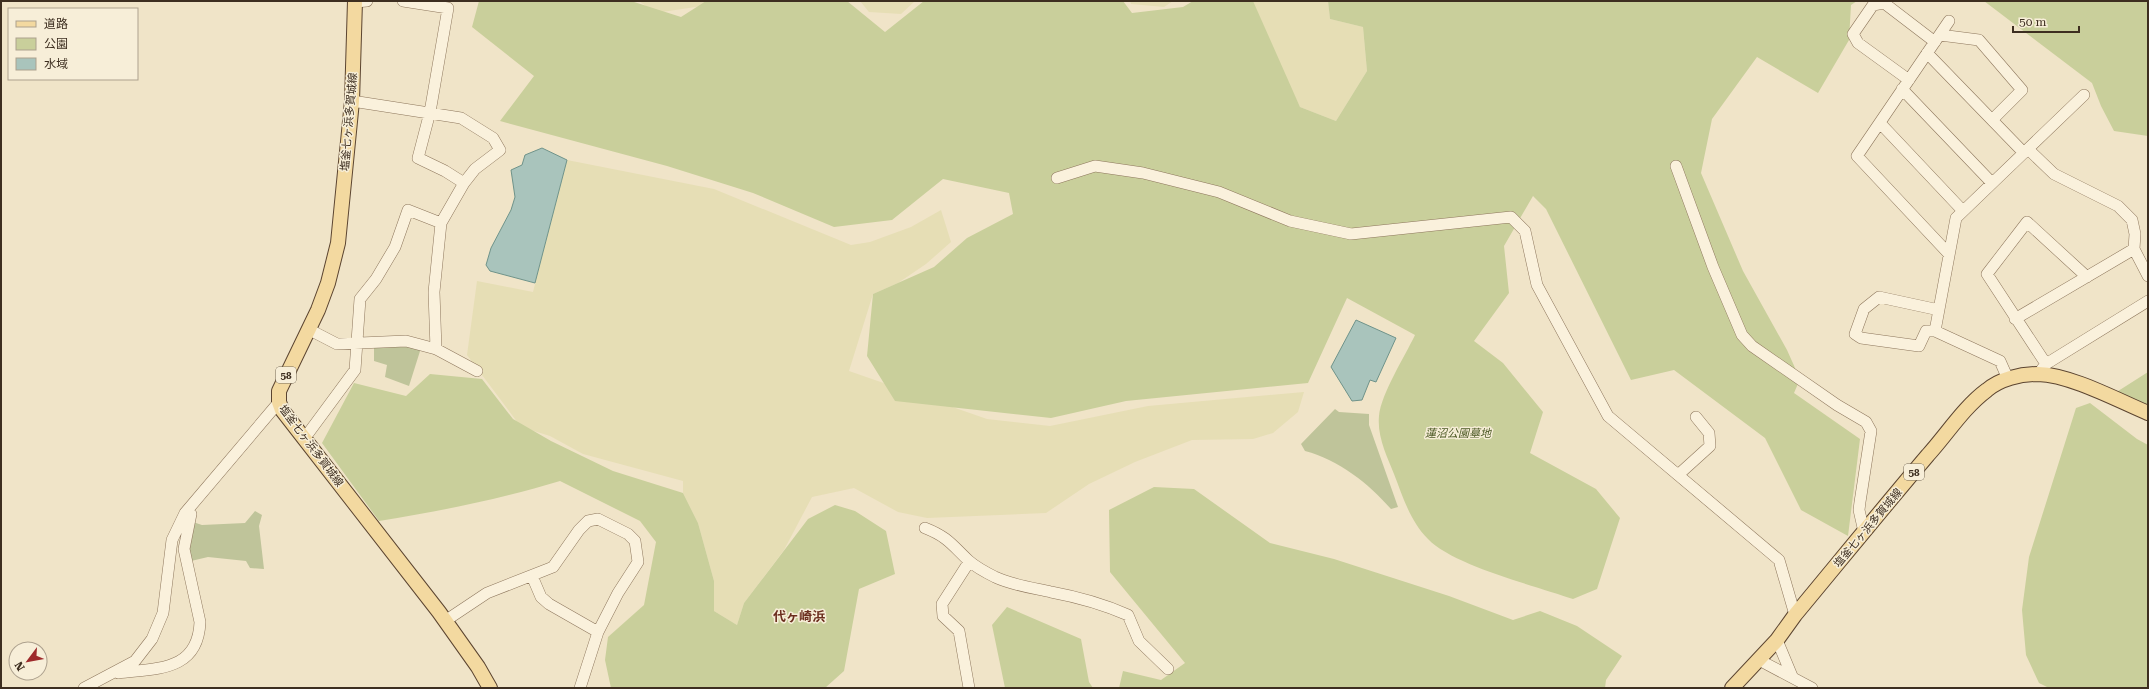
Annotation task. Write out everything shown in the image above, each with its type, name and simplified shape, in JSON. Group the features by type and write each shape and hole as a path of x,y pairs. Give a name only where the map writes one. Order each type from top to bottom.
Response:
{"main road":[{"name":"塩釜七ヶ浜多賀城線","path":"359,1 352,101 338,244 328,283 318,310 279,391 279,402 282,410 445,621 478,667 490,688"},
{"name":"塩釜七ヶ浜多賀城線","path":"1732,688 1760,660 1795,615 1864,532 1977,398 1987,390 2008,379 2042,369 2148,414"}],"street":[{"path":"403,1 448,4 430,112 418,158 445,171 464,183"},
{"path":"1992,120 2022,90 1979,40 1937,39 1884,3 1873,5 1853,34 1858,43 1905,85 1992,183"},
{"path":"1949,21 1857,156 1949,254"},
{"path":"1927,53 1992,120 2054,174 2118,206 2132,220 2135,234 2134,249 2148,276"},
{"path":"1935,331 1956,218 2084,95"},
{"path":"352,101 461,118 493,138 500,150 475,169 464,183 441,223 434,292 436,349"},
{"path":"1880,123 1962,211"},
{"path":"1057,178 1095,166 1143,173 1219,192 1290,221 1351,234 1511,217 1526,231 1538,285 1608,416 1779,560 1795,615"},
{"path":"1676,166 1713,267 1742,335 1752,346 1837,405 1866,422 1869,427 1871,431 1860,502 1864,532"},
{"path":"304,439 354,370 360,299 376,279 395,247 408,210 441,223"},
{"path":"2087,277 2027,222 1986,274 2015,318 2042,369 2148,301"},
{"path":"2015,318 2134,249"},
{"path":"1939,310 1879,297 1864,309 1855,334 1861,338 1919,346 1926,330 1935,331 2000,361 2008,379"},
{"path":"308,329 337,344 406,341 436,349 477,371"},
{"path":"84,688 134,660 152,639 163,613 172,540 185,513 279,402"},
{"path":"1678,475 1710,446 1709,433 1696,417"},
{"path":"111,674 173,665 185,659 195,647 199,634 200,622 184,549 186,530 197,500"},
{"path":"445,621 487,593 554,567 579,530 588,521 598,519 628,534 635,541 638,562 618,593 598,632 580,688"},
{"path":"925,528 940,534 956,546 969,562 996,577 1020,585 1073,596 1112,608 1128,615 1139,641 1168,669"},
{"path":"969,562 942,604 943,616 959,631 969,688"},
{"path":"532,576 541,597 549,604 598,632"},
{"path":"1777,640 1792,676"},
{"path":"1760,660 1812,688"}],"shaded area":[{"path":"639,1 717,1 716,4 655,13"},
{"path":"860,1 915,1 901,14 869,12"},
{"path":"1130,1 1173,1 1164,7 1131,4"},
{"path":"1248,1 1328,1 1330,19 1363,27 1367,71 1336,121 1300,107"},
{"path":"567,160 714,189 851,245 870,242 911,227 941,210 951,242 926,264 898,283 873,294 849,371 987,419 1050,426 1148,406 1304,392 1298,412 1273,433 1253,439 1192,440 1135,462 1089,484 1046,513 927,518 898,512 854,488 812,497 784,550 744,603 737,625 714,611 714,581 698,523 683,493 683,481 583,454 550,436 521,427 467,355 477,281 533,292"}],"green space":[{"name":"蓮沼公園墓地","path":"479,1 631,1 681,17 706,1 847,1 885,32 924,1 1123,1 1132,13 1183,7 1193,1 1253,1 1300,107 1336,121 1367,71 1363,27 1330,19 1328,1 1857,1 1851,5 1849,40 1818,93 1757,57 1712,119 1701,173 1743,271 1787,350 1800,379 1794,393 1860,439 1848,536 1801,510 1765,438 1674,370 1631,380 1546,209 1533,196 1504,246 1509,293 1474,341 1503,363 1543,412 1530,453 1596,489 1620,518 1597,589 1573,599 1496,574 1456,558 1440,549 1422,532 1412,517 1404,500 1383,446 1379,424 1379,416 1384,397 1415,335 1347,298 1308,383 1126,401 1051,418 895,401 867,356 873,294 934,267 967,238 1013,214 1009,193 943,179 892,220 834,227 753,193 667,166 500,121 534,76 472,27"},
{"path":"1984,1 2148,1 2148,136 2114,131 2101,106 2092,83"},
{"path":"400,345 421,348 409,386 385,377 387,365 374,361 374,348"},
{"path":"2148,372 2148,406 2115,393"},
{"path":"430,374 482,379 513,419 551,441 613,471 683,493 698,523 714,581 714,611 737,625 744,603 808,519 835,505 855,511 886,531 895,574 859,589 844,671 825,688 611,688 605,660 608,637 644,605 656,542 640,521 560,481 471,504 379,521 322,443 354,383 406,396"},
{"path":"2090,403 2137,439 2148,445 2148,688 2049,688 2039,683 2026,655 2022,610 2029,557 2076,408"},
{"path":"1335,409 1339,412 1369,414 1369,425 1398,507 1391,509 1373,490 1341,466 1318,455 1305,451 1301,444"},
{"path":"1154,487 1194,489 1270,543 1334,559 1449,596 1513,620 1540,611 1577,626 1622,656 1606,680 1605,688 1119,688 1123,671 1161,680 1185,663 1110,572 1109,510"},
{"path":"255,511 262,515 259,526 264,569 250,568 246,561 208,557 191,561 188,549 193,522 202,525 245,523"},
{"path":"1007,607 1081,639 1089,682 1093,688 1005,688 992,625"}],"water":[{"path":"542,148 567,160 535,283 490,271 486,265 491,248 511,210 515,197 511,170 522,165 525,155"},
{"path":"1356,320 1396,338 1376,382 1370,380 1362,400 1352,401 1331,367"}],"district":[{"name":"代ヶ崎浜","path":"799,616"}]}
